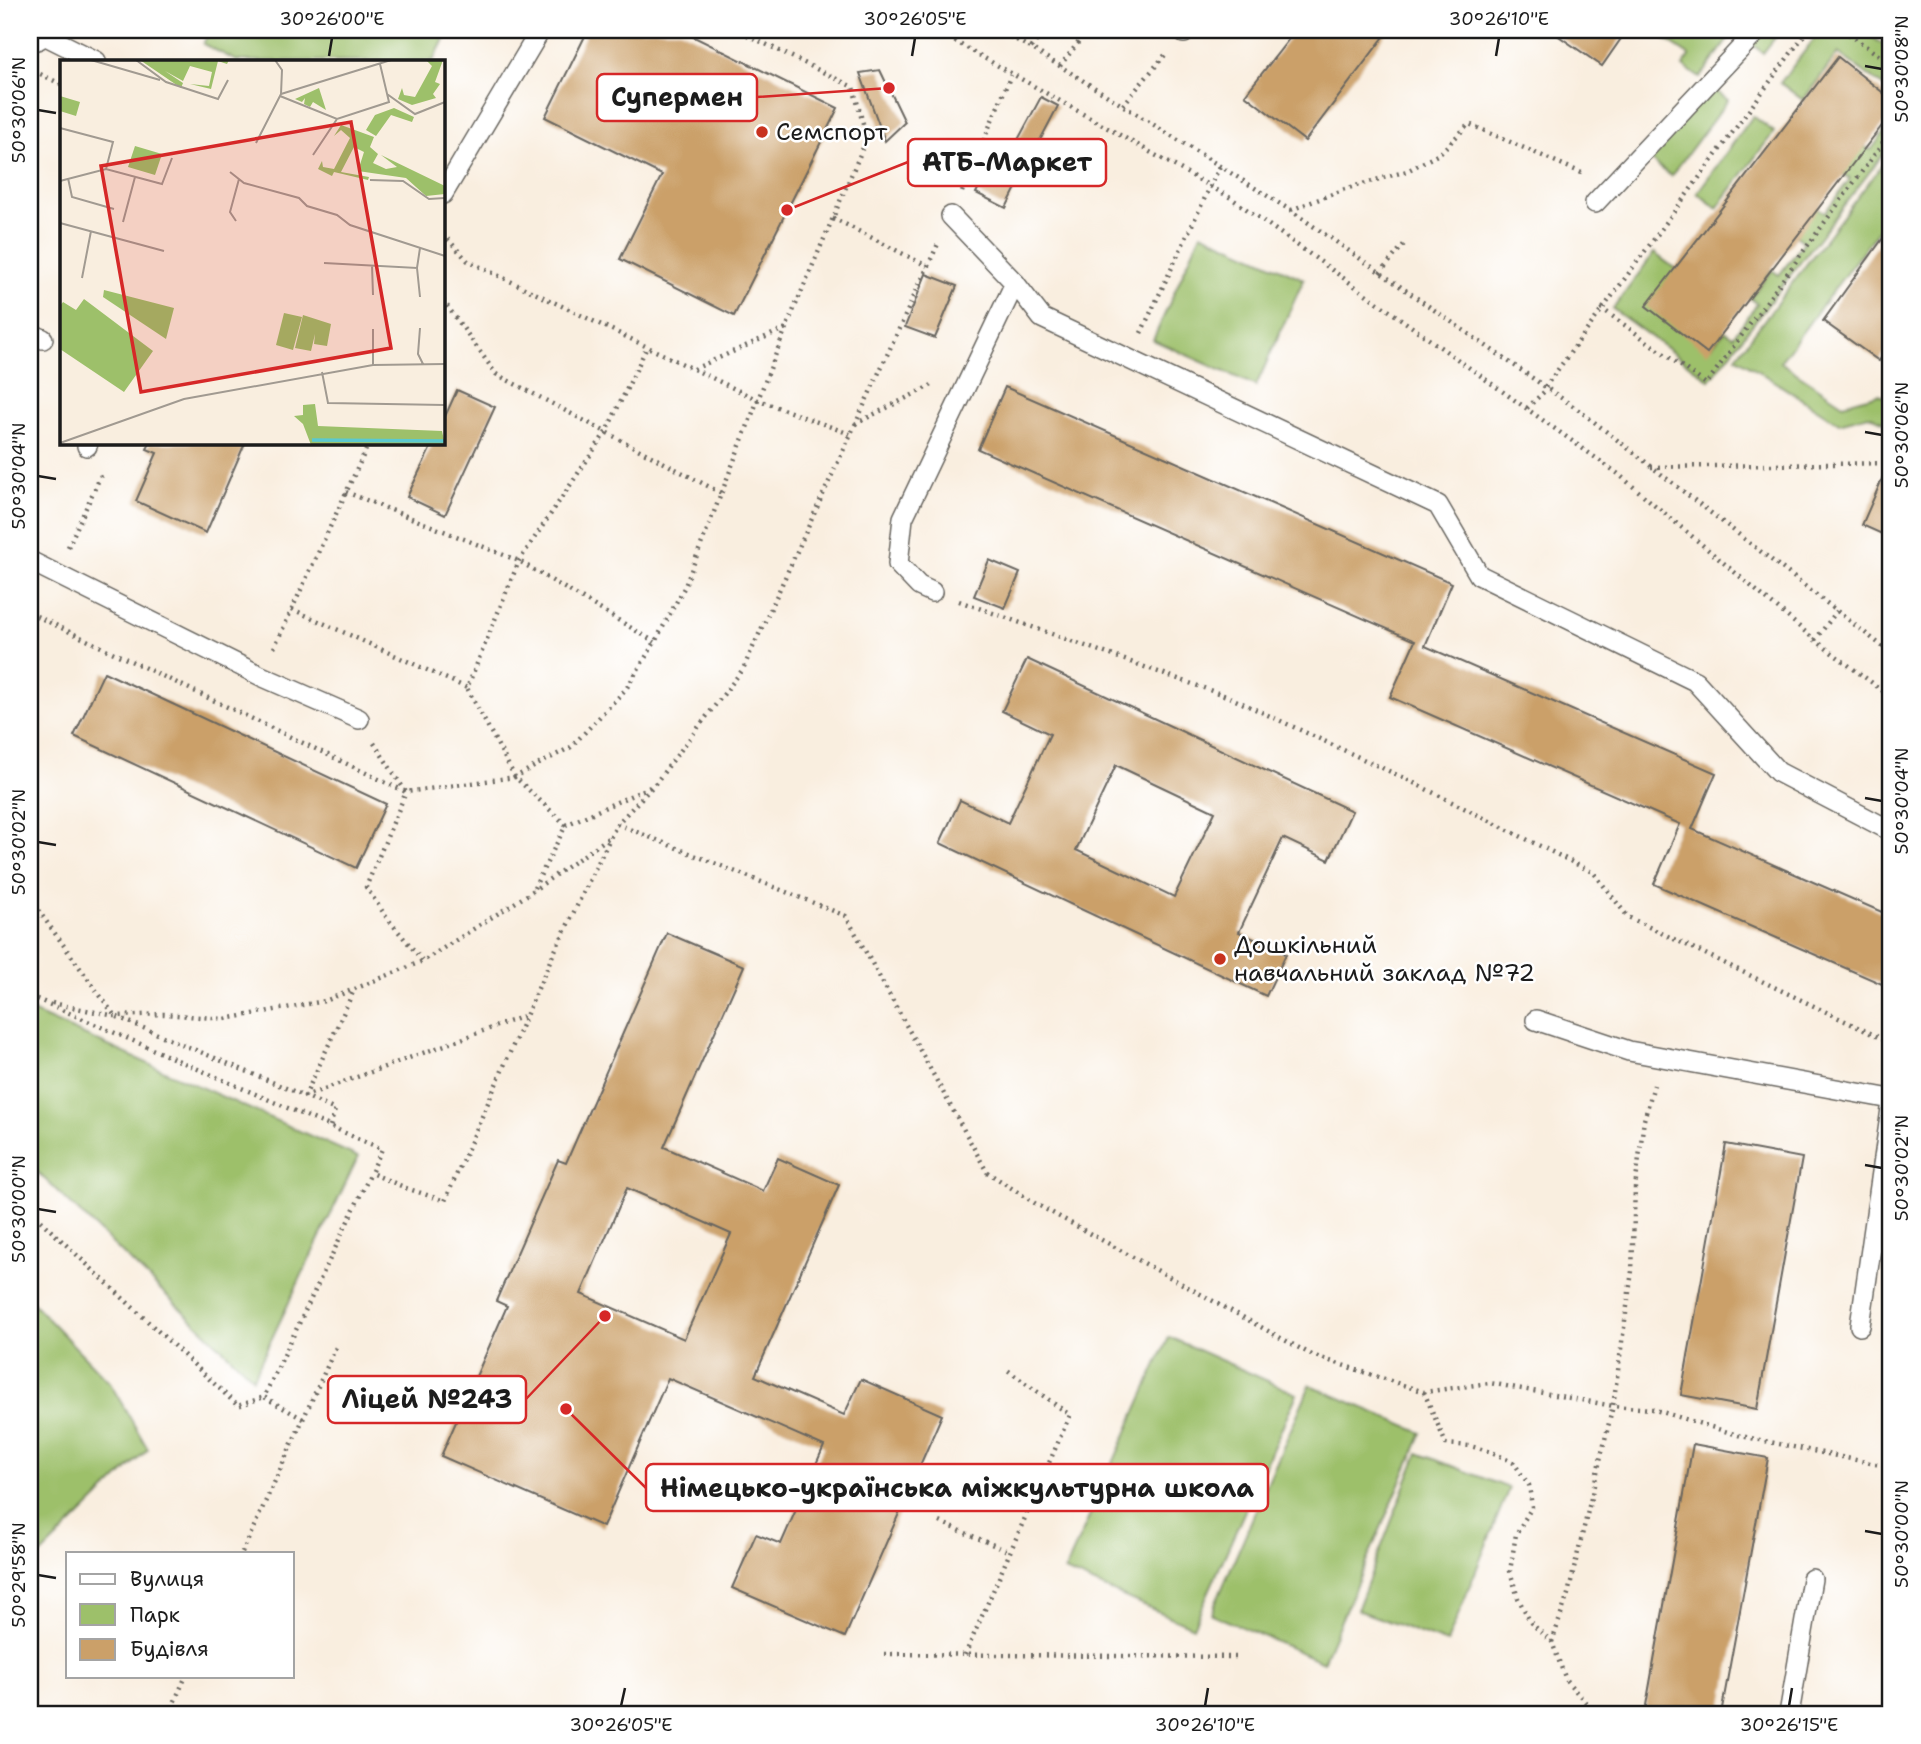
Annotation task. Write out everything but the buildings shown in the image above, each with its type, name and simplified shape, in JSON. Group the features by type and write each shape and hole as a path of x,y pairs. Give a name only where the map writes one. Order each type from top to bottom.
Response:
{"lane":[{"path":"32,30 94,60"},
{"path":"1595,203 1758,30"},
{"path":"444,192 537,36"},
{"path":"951,216 1015,283 1042,318 1438,505 1479,575 1695,681 1779,772 1891,831"},
{"path":"932,592 919,586 898,564 904,518 1015,283"},
{"path":"30,561 261,676 359,719"},
{"path":"1536,1020 1629,1051 1891,1099"},
{"path":"1860,1326 1891,1110"},
{"path":"1789,1714 1812,1579"}],"path":[{"path":"30,613 406,792 515,777 571,747 626,689 685,586 786,328 867,138 853,88 737,30"},
{"path":"929,30 949,38 1231,198 1617,473 1815,640 1891,697"},
{"path":"949,38 954,30"},
{"path":"998,30 1290,210 1546,388 1891,653"},
{"path":"1031,48 1045,30"},
{"path":"1060,66 1088,30"},
{"path":"1527,408 1546,388 1601,308 1808,30"},
{"path":"1843,30 1891,64"},
{"path":"1123,105 1185,31"},
{"path":"30,70 60,84"},
{"path":"371,1173 445,1201 550,961 617,824 654,785 743,669 951,216 1011,75"},
{"path":"1290,210 1345,189 1407,171 1439,155 1469,124 1611,186"},
{"path":"1601,308 1706,384 1891,132"},
{"path":"1129,359 1220,166"},
{"path":"833,218 927,266"},
{"path":"444,235 468,261 758,400 850,433"},
{"path":"1380,273 1405,243"},
{"path":"444,301 496,374 721,493"},
{"path":"694,369 786,328"},
{"path":"467,688 519,561 606,432 647,347"},
{"path":"854,424 978,362"},
{"path":"261,676 369,444"},
{"path":"1651,467 1891,463"},
{"path":"55,573 104,467"},
{"path":"346,492 519,561 655,642"},
{"path":"932,592 1229,697 1406,779 1594,873 1628,917 1891,1043"},
{"path":"292,609 467,688 515,777 566,825"},
{"path":"1815,640 1837,611"},
{"path":"359,719 406,792"},
{"path":"532,892 566,825 654,785"},
{"path":"406,792 366,887 387,918 423,961"},
{"path":"617,824 846,916 987,1172 1036,1204 1312,1355 1424,1392 1490,1383 1613,1406 1652,1409 1741,1436 1891,1466"},
{"path":"115,1016 164,1014 225,1019 325,1001 423,961 532,892 613,835"},
{"path":"30,899 115,1016"},
{"path":"305,1096 355,989"},
{"path":"30,996 382,1149 264,1397 238,1406 30,1211"},
{"path":"41,1001 115,1016 305,1096 335,1110 330,1126"},
{"path":"305,1096 527,1015"},
{"path":"1552,1642 1567,1594 1613,1406 1632,1271 1644,1120 1658,1073"},
{"path":"242,1552 336,1347"},
{"path":"965,1655 1070,1415 1006,1369"},
{"path":"1424,1392 1446,1444 1471,1446 1492,1452 1514,1463 1529,1485 1532,1507 1516,1534 1510,1572 1518,1598 1531,1623 1552,1642 1566,1680 1596,1714"},
{"path":"264,1397 303,1419"},
{"path":"940,1522 1010,1552"},
{"path":"884,1654 1238,1657"},
{"path":"169,1714 185,1678"}],"green space":[{"path":"210,30 449,30 434,60 235,60 203,44"},
{"path":"1651,30 1735,30 1700,78 1683,66 1690,56"},
{"path":"1748,30 1781,30 1763,53 1743,37"},
{"path":"1821,30 1863,30 1891,51 1891,92 1838,53 1803,100 1780,83"},
{"path":"1705,83 1728,100 1671,176 1648,158"},
{"path":"1753,116 1774,132 1717,208 1697,193"},
{"path":"1891,123 1891,144 1710,380 1613,309 1654,253 1677,270 1712,346 1725,331 1733,336 1757,304 1750,298 1772,270 1779,275 1804,242 1795,235 1816,207 1825,212 1850,179 1842,174 1863,146 1871,150"},
{"path":"1891,153 1891,213 1780,362 1843,404 1878,394 1891,399 1891,425 1869,415 1839,423 1736,357"},
{"path":"1201,233 1304,279 1256,386 1153,340"},
{"path":"30,1011 358,1157 253,1378 30,1165"},
{"path":"30,1300 110,1383 148,1449 30,1565"},
{"path":"1169,1337 1297,1394 1193,1627 1065,1571"},
{"path":"1310,1385 1422,1433 1323,1662 1211,1614"},
{"path":"1418,1453 1509,1488 1447,1643 1357,1610"}],"place":[{"name":"Супермен","path":"889,88"},
{"name":"Семспорт","path":"762,132"},
{"name":"АТБ-Маркет","path":"787,210"},
{"name":"Дошкільний навчальний заклад №72","path":"1220,959"},
{"name":"Ліцей №243","path":"605,1316"},
{"name":"Німецько-українська міжкультурна школа","path":"566,1409"}]}
